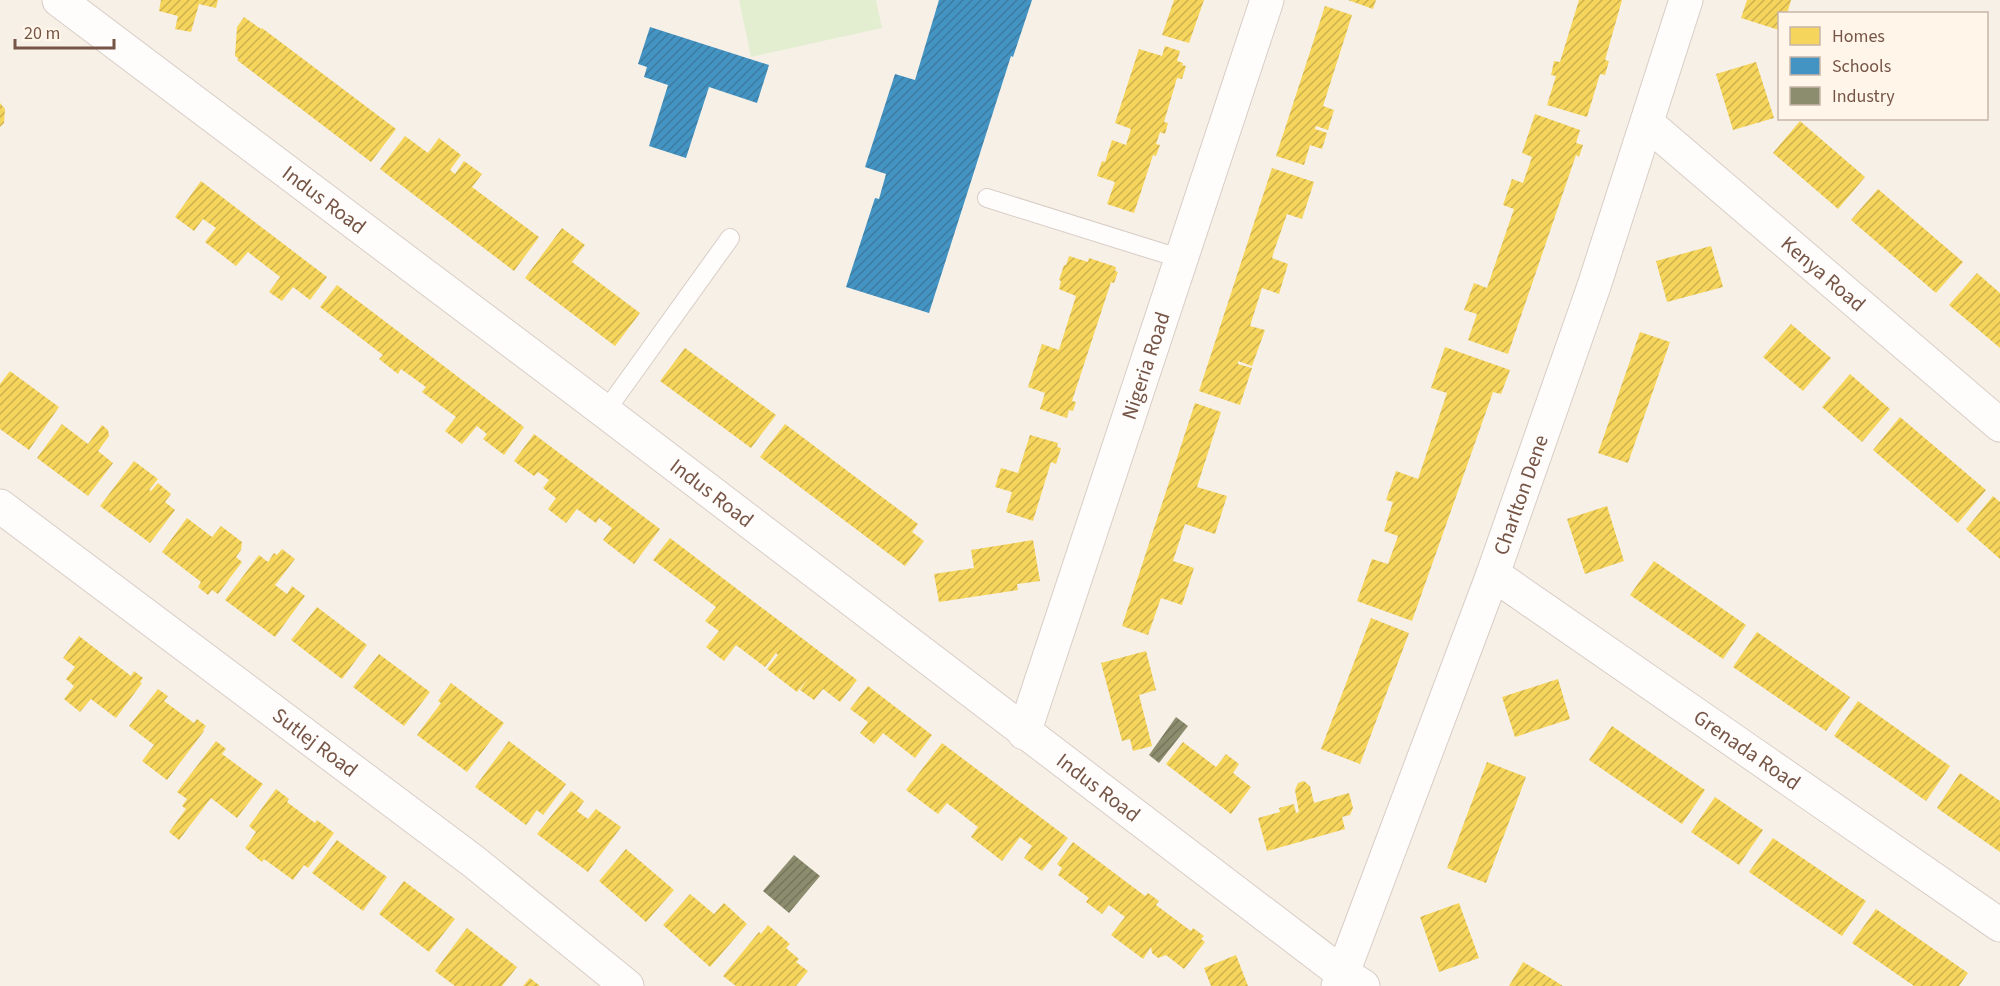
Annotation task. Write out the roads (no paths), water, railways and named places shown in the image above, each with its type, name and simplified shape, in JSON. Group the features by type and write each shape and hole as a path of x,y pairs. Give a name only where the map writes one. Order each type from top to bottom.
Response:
{"street":[{"name":"Indus Road","path":"59,0 605,412 1348,982"},
{"name":"Nigeria Road","path":"1024,733 1267,0"},
{"name":"Charlton Dene","path":"1348,982 1594,286 1686,0"},
{"name":"Kenya Road","path":"1647,123 2000,425"},
{"name":"Sutlej Road","path":"0,506 473,861 627,986"},
{"name":"Grenada Road","path":"1494,574 2000,925"}],"lane":[{"path":"987,198 1182,259"},
{"path":"605,412 730,238"}]}
